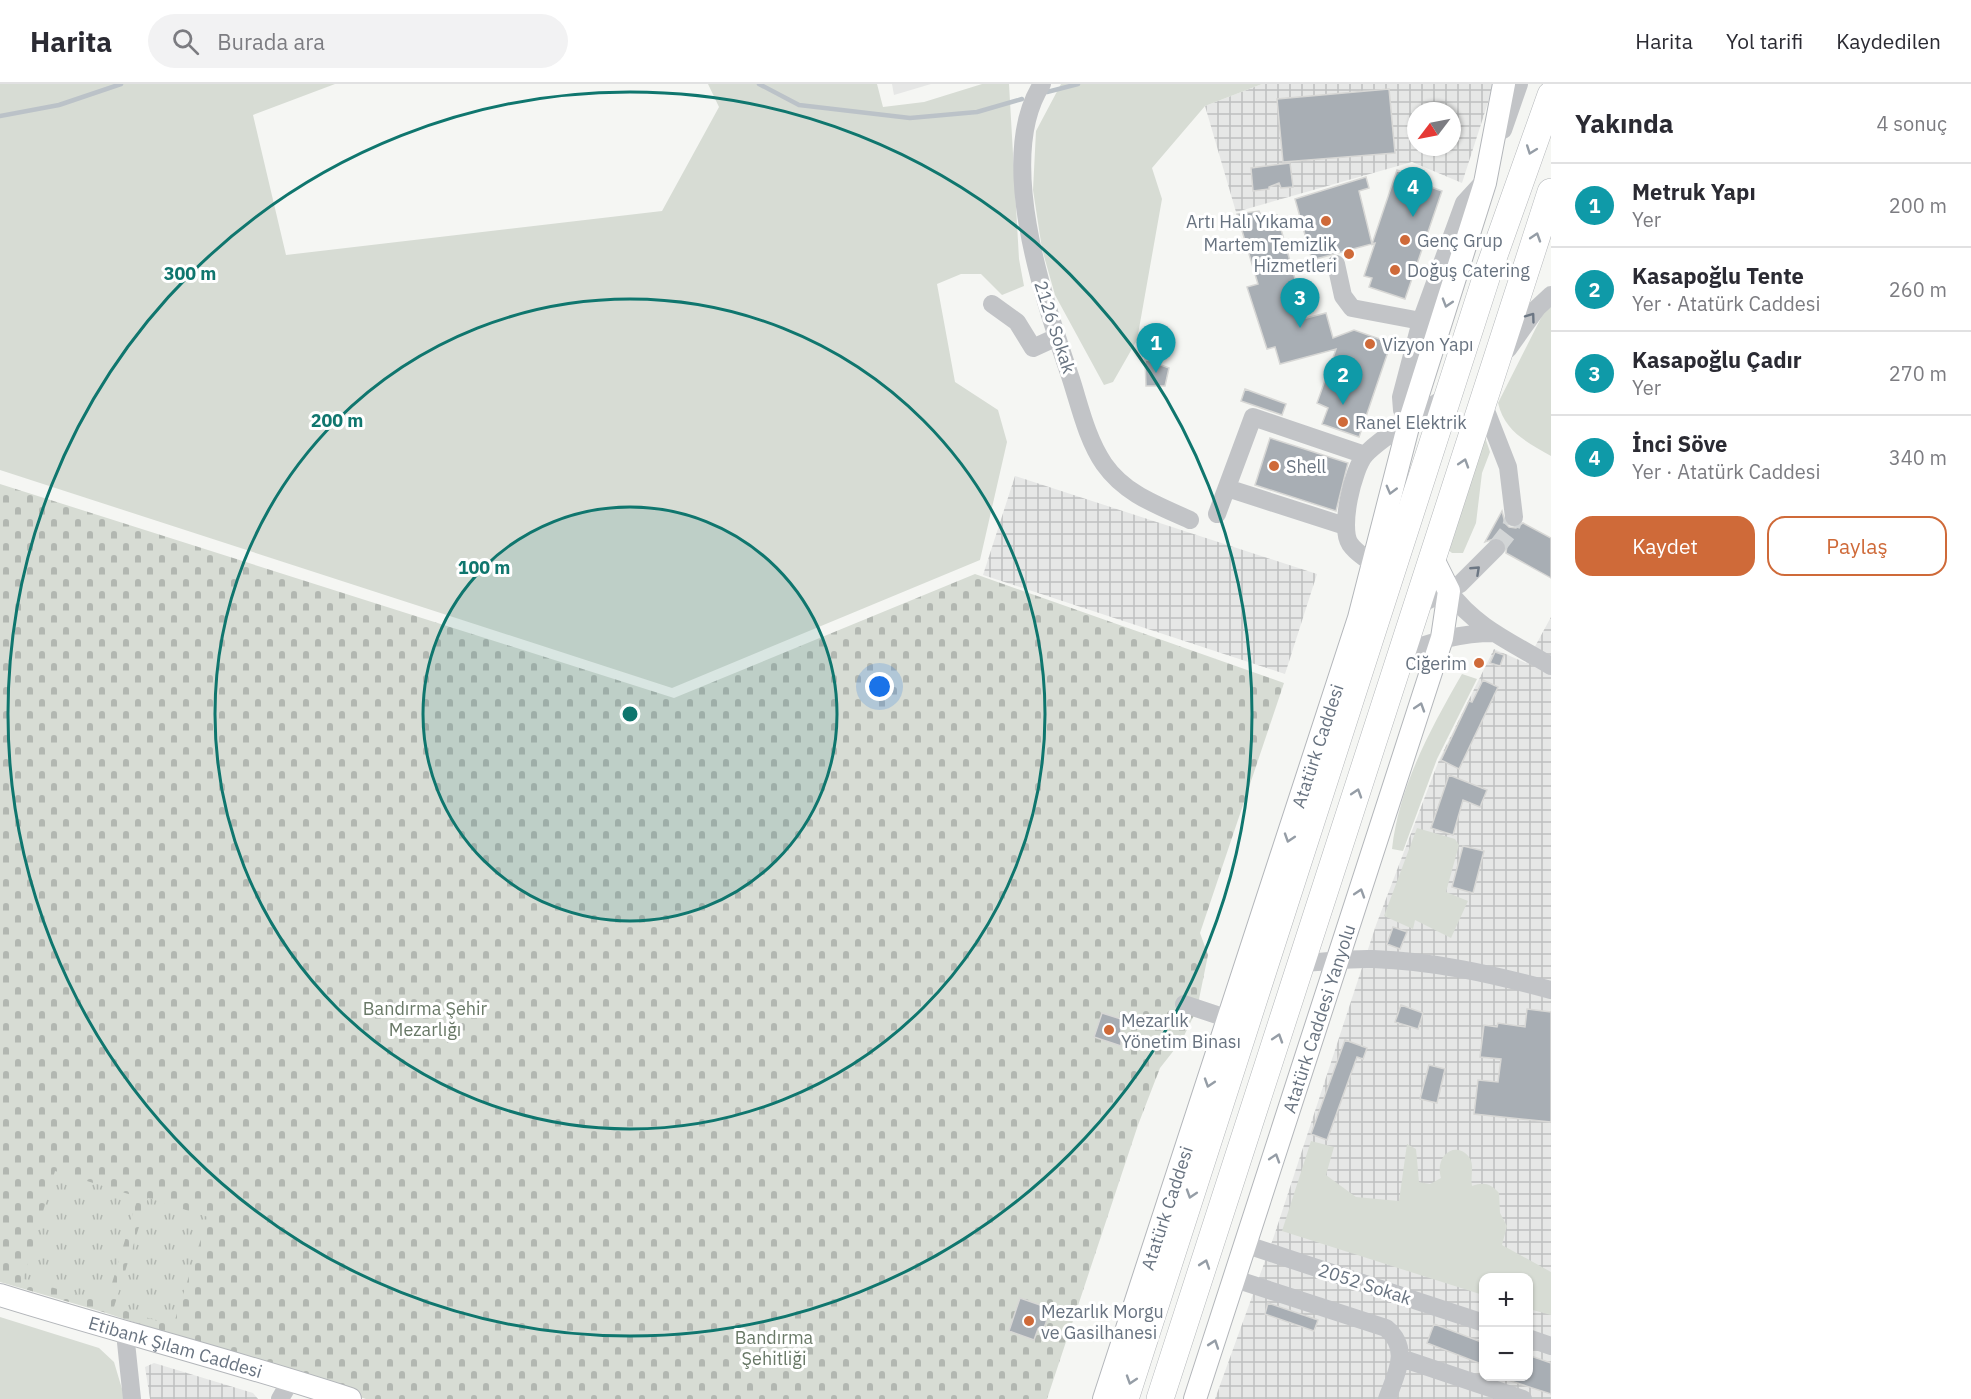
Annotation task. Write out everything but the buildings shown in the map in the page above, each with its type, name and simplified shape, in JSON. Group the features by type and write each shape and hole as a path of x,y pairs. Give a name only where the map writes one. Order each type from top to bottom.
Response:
{"highway":[{"name":"Atatürk Caddesi","path":"1125,1399 1381,568 1449,395 1487,275 1551,95"},
{"path":"1160,1399 1551,192"}],"main road":[{"name":"Atatürk Caddesi","path":"1104,1399 1359,618 1381,568 1409,423 1485,183 1504,84"},
{"path":"1432,559 1449,591"},
{"name":"Atatürk Caddesi Yanyolu","path":"1195,1399 1247,1245 1442,638 1449,591"},
{"name":"Etibank Şılam Caddesi","path":"0,1295 350,1399"}],"street":[{"name":"2126 Sokak","path":"1041,84 1022,135 1023,180 1039,280 1089,432 1103,463 1122,485 1138,497 1190,520"},
{"path":"1409,423 1402,410 1401,397 1421,321 1464,203 1485,183 1519,84"},
{"path":"1336,264 1343,296 1352,308 1421,321"},
{"path":"1492,377 1516,337 1537,308 1551,295"},
{"path":"992,304 1017,322 1033,348 1057,337"},
{"path":"1381,568 1351,545 1345,526 1350,494 1365,455 1449,395"},
{"path":"1483,404 1508,467 1514,518"},
{"path":"1217,514 1253,417 1365,455"},
{"path":"1227,488 1345,526"},
{"path":"1415,607 1449,591 1473,573 1496,548"},
{"path":"1449,591 1469,614 1494,633 1549,660"},
{"path":"1402,653 1463,633 1494,633"},
{"path":"1303,963 1369,959 1415,961 1473,969 1551,990"},
{"path":"1184,1004 1229,1019"},
{"name":"2052 Sokak","path":"1247,1245 1479,1321"},
{"path":"1235,1279 1380,1325 1396,1338 1401,1358 1387,1399"},
{"path":"125,1333 132,1399"},
{"path":"1533,1340 1551,1346"},
{"path":"1401,1358 1521,1399"},
{"path":"280,1399 291,1380"}],"shaded area":[{"path":"892,84 931,84 894,95"},
{"path":"1262,84 1494,84 1462,183 1412,162 1236,212 1205,106"},
{"path":"1015,476 1317,574 1285,674 983,575"},
{"path":"1551,617 1551,1399 1215,1399 1274,1236 1376,925 1439,760 1494,649 1526,663"},
{"path":"154,1363 253,1393 258,1399 150,1399 145,1367"}],"green space":[{"path":"0,84 335,84 253,115 286,255 662,211 719,107 708,84 877,84 883,107 924,102 982,84 1009,84 1019,259 1024,286 1002,295 981,274 961,274 937,284 955,382 998,410 1007,442 980,560 672,688 0,470"},
{"path":"1061,84 1262,84 1205,106 1152,168 1162,199 1137,340 1113,382 1104,385 1055,295 1042,249 1033,190 1036,131"},
{"path":"1551,307 1551,456 1526,441 1512,429 1501,413 1498,403 1544,312"},
{"path":"1484,434 1490,452 1482,473 1476,523 1463,553 1452,553 1447,549"},
{"name":"Bandırma Şehir Mezarlığı","path":"0,484 674,698 975,574 1284,683 1200,933 1208,955 1197,1009 1182,1040 1160,1068 1138,1125 1047,1399 366,1399 103,1312 0,1282"},
{"path":"1462,674 1477,679 1437,759 1403,851 1392,849 1409,780 1428,736"},
{"path":"1417,828 1455,839 1459,845 1446,892 1468,901 1451,938 1415,920 1413,929 1384,916"},
{"path":"1311,1141 1334,1147 1326,1175 1356,1197 1399,1201 1407,1144 1416,1149 1419,1182 1430,1184 1441,1178 1441,1163 1447,1152 1458,1150 1469,1157 1472,1164 1472,1186 1487,1184 1499,1193 1500,1213 1507,1226 1502,1245 1551,1272 1551,1315 1533,1310 1533,1273 1479,1273 1479,1294 1282,1231"},
{"path":"55,1171 138,1197 106,1303 23,1279"},
{"path":"148,1198 208,1217 173,1326 114,1307"},
{"path":"0,1317 99,1348 114,1362 125,1399 0,1399"}],"waterway":[{"path":"0,116 59,105 121,84"},
{"path":"759,84 799,105 910,118 977,112 1022,99"},
{"path":"1047,92 1078,84"}],"tunnel":[{"path":"1496,548 1510,530 1514,517"}],"place":[{"name":"İnci Söve","path":"1413,217"},
{"name":"Artı Halı Yıkama","path":"1326,221"},
{"name":"Genç Grup","path":"1405,240"},
{"name":"Martem Temizlik Hizmetleri","path":"1349,254"},
{"name":"Doğuş Catering","path":"1395,270"},
{"name":"Kasapoğlu Çadır","path":"1300,328"},
{"name":"Vizyon Yapı","path":"1370,344"},
{"name":"Metruk Yapı","path":"1156,373"},
{"name":"Kasapoğlu Tente","path":"1343,405"},
{"name":"Ranel Elektrik","path":"1343,422"},
{"name":"Shell","path":"1274,466"},
{"name":"Ciğerim","path":"1479,663"},
{"name":"Mezarlık Yönetim Binası","path":"1109,1030"},
{"name":"Mezarlık Morgu ve Gasilhanesi","path":"1029,1321"}],"park label":[{"name":"Bandırma Şehitliği","path":"774,1347"}]}
